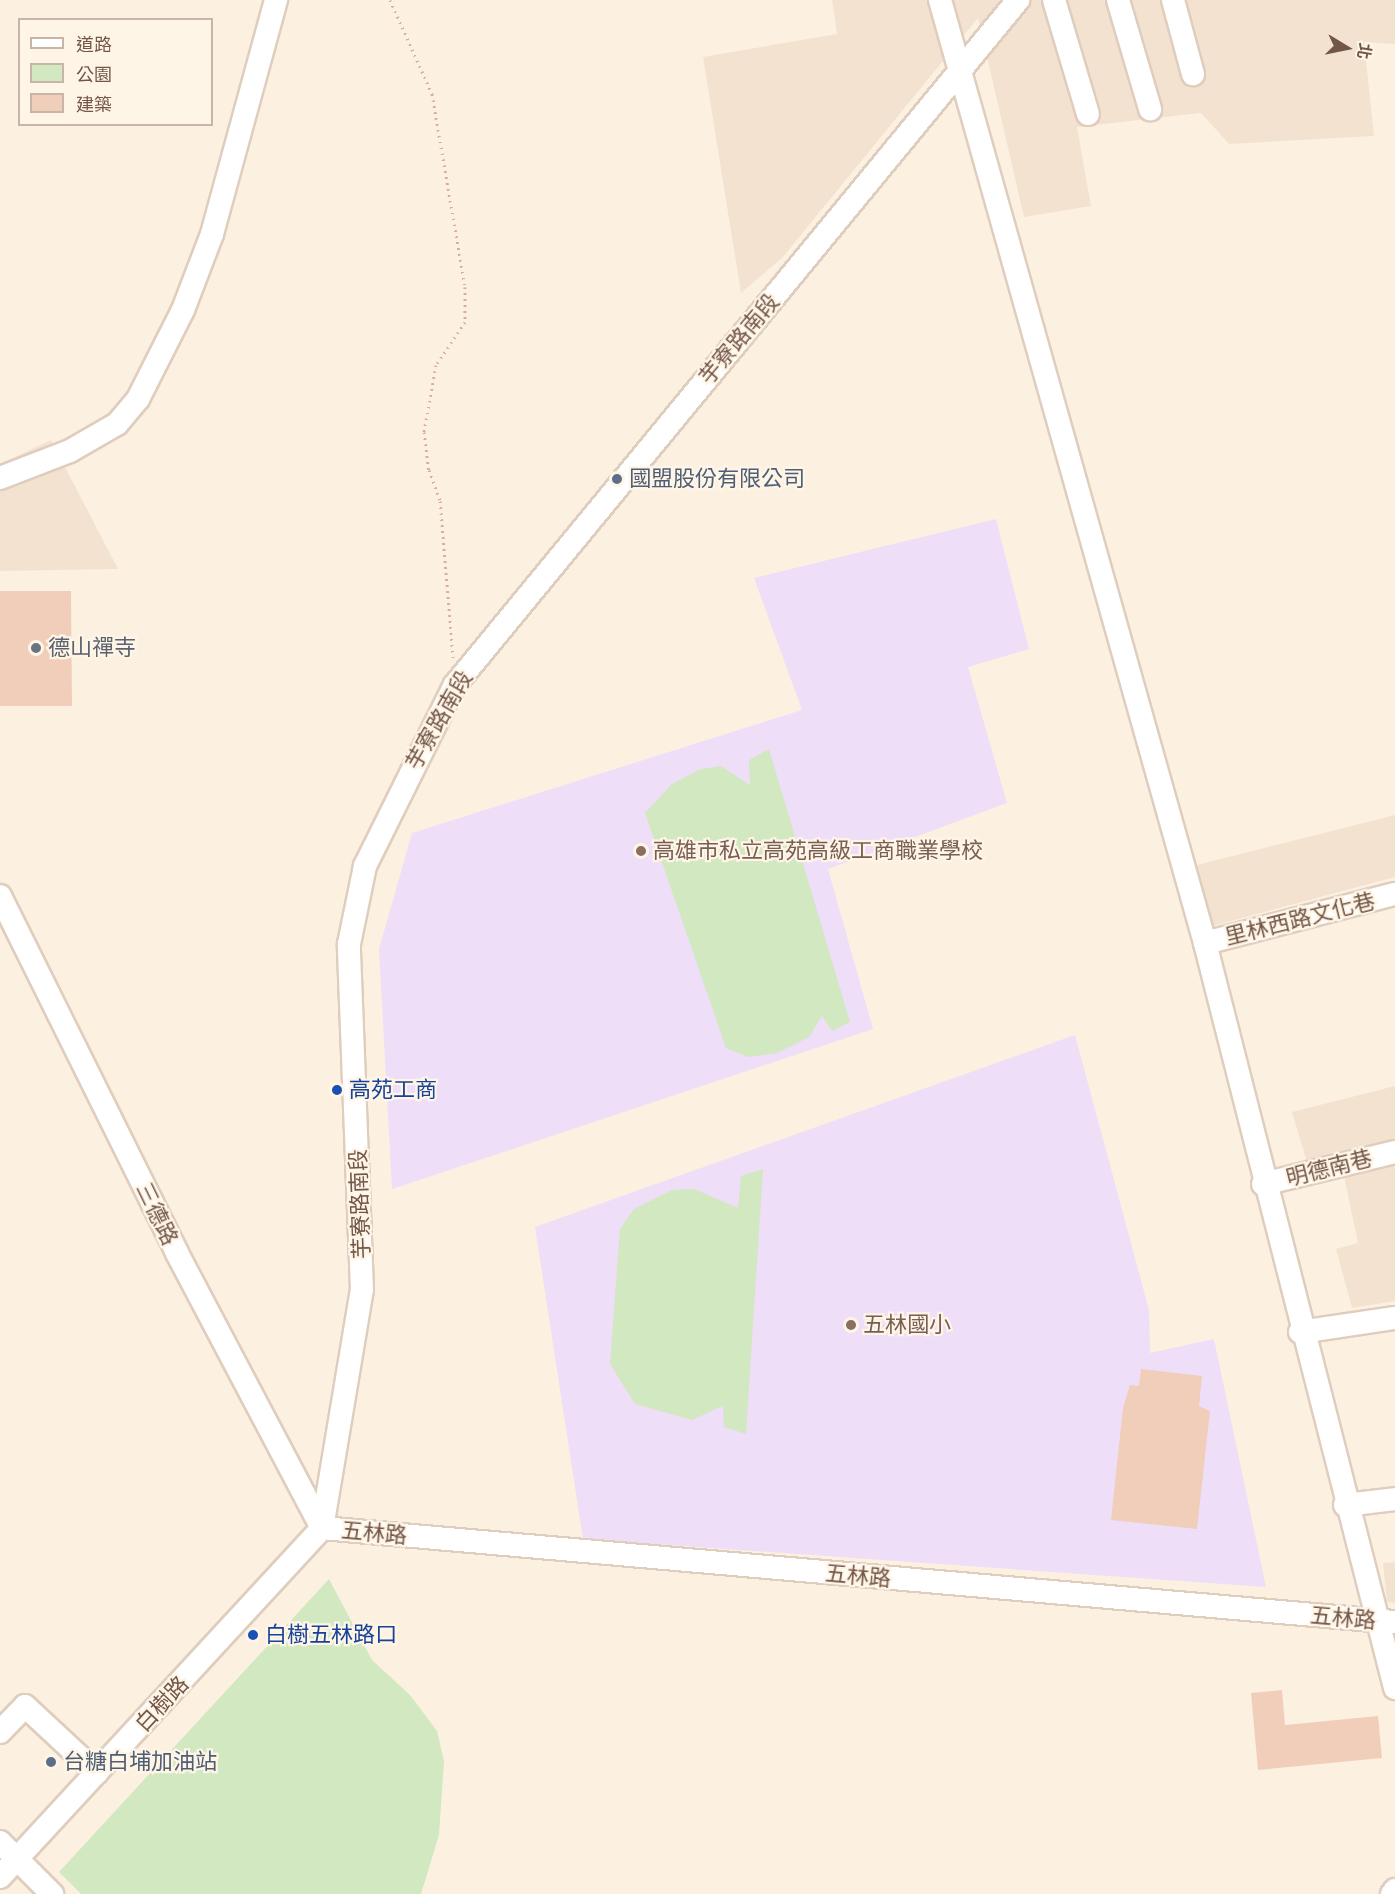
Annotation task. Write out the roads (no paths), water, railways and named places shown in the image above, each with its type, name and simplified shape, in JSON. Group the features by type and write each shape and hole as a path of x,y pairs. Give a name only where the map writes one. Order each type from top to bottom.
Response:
{"street":[{"path":"0,478 70,451 117,424 138,399 183,310 212,234 276,0"},
{"path":"940,0 1205,943 1263,1184 1345,1505 1386,1622 1395,1688"},
{"name":"芋寮路南段","path":"322,1528 362,1290 349,944 365,866 455,685 1018,0"},
{"path":"1054,0 1088,114"},
{"path":"1118,0 1150,109"},
{"path":"1173,0 1193,74"},
{"name":"里林西路文化巷","path":"1205,943 1395,894"},
{"name":"三德路","path":"0,896 177,1254 322,1528"},
{"name":"明德南巷","path":"1263,1184 1395,1152"},
{"path":"1300,1332 1395,1318"},
{"path":"1345,1505 1395,1499"},
{"name":"五林路","path":"322,1528 1386,1622"},
{"name":"白樹路","path":"0,1877 322,1528"},
{"path":"0,1732 25,1706 97,1773"},
{"path":"0,1842 52,1894"},
{"path":"1392,1894 1395,1890"}],"place":[{"name":"國盟股份有限公司","path":"617,479"},
{"name":"德山禪寺","path":"36,648"},
{"name":"高雄市私立高苑高級工商職業學校","path":"641,851"},
{"name":"高苑工商","path":"337,1090"},
{"name":"五林國小","path":"851,1325"},
{"name":"白樹五林路口","path":"253,1635"},
{"name":"台糖白埔加油站","path":"51,1762"}]}
